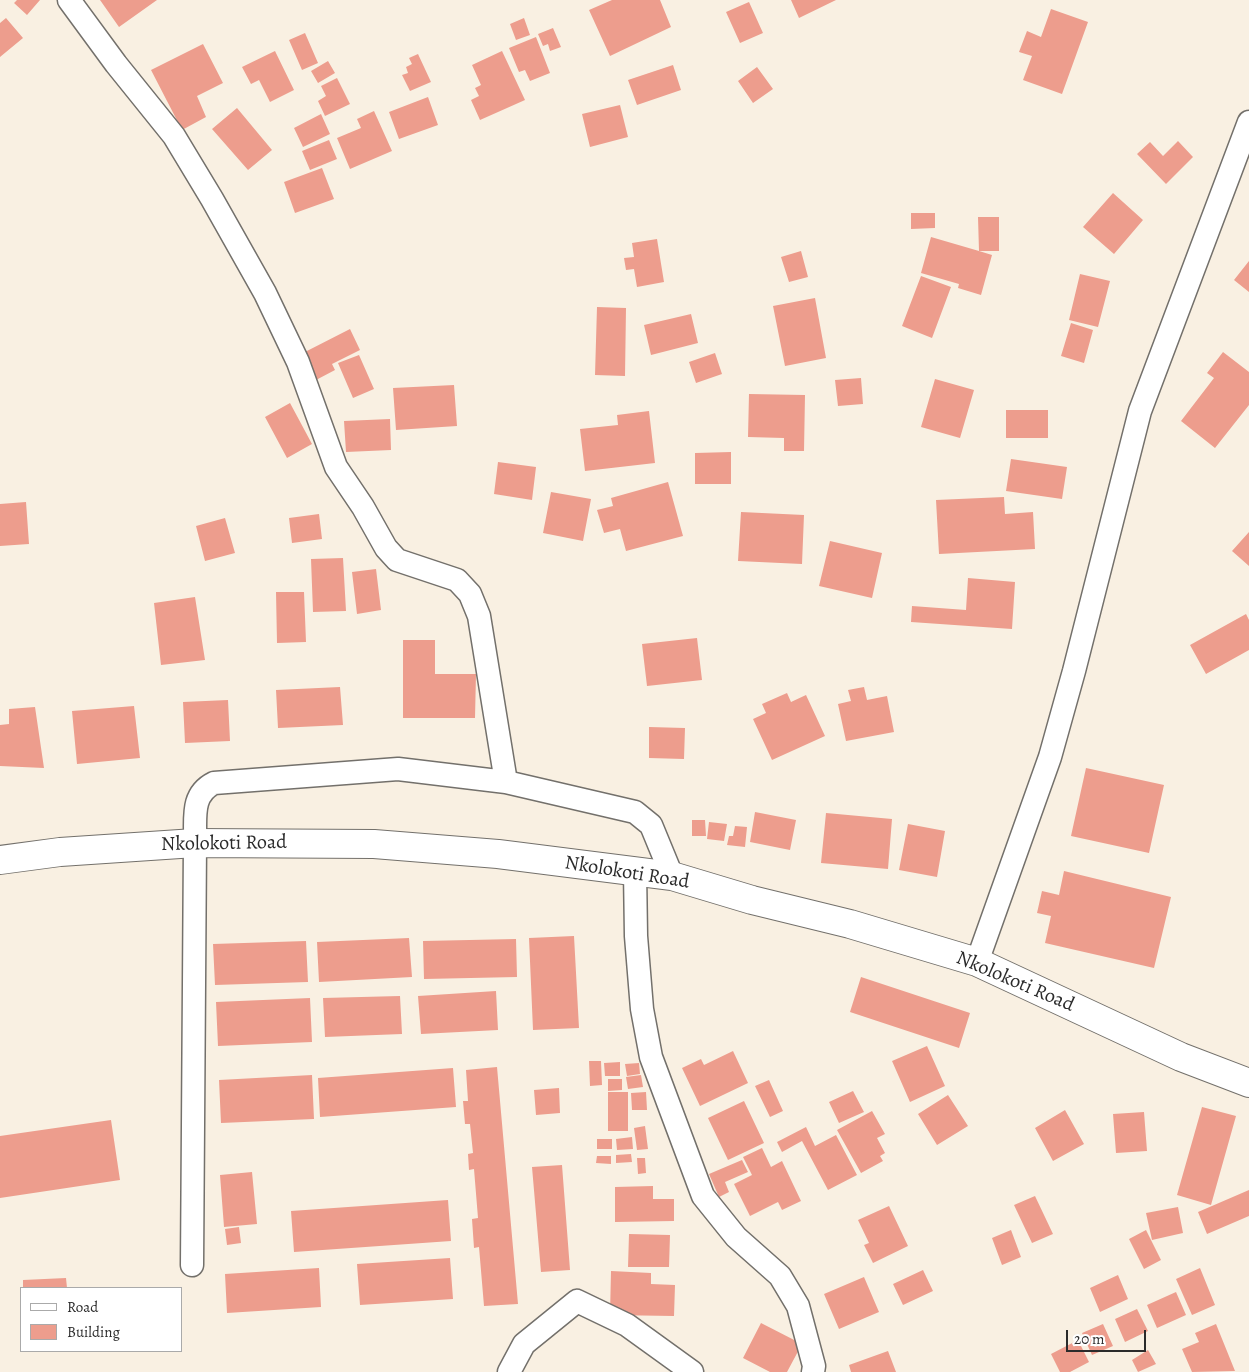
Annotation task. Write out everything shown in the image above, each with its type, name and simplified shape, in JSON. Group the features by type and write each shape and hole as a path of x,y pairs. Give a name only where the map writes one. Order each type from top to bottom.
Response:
{"main road":[{"name":"Nkolokoti Road","path":"0,860 60,852 195,843 374,844 498,854 672,876 752,900 850,924 977,962 1182,1057 1249,1083"}],"street":[{"path":"69,0 174,136 212,199 265,293 298,362 336,467 363,507 386,548 397,560 457,580 470,594 480,616 506,782"},
{"path":"977,962 1050,757 1074,672 1140,411 1249,122"},
{"path":"192,1265 195,843 197,798 204,788 214,783 398,769 506,782 635,812 651,825 672,876"},
{"path":"635,871 636,936 642,1009 651,1056 702,1196 736,1237 780,1276 798,1306 814,1366 813,1372"},
{"path":"509,1372 524,1344 577,1300 627,1325 692,1372"}],"building":[{"path":"17,0 40,0 27,15 14,3"},
{"path":"100,0 157,0 119,27"},
{"path":"612,0 660,0 671,27 610,56 589,10"},
{"path":"791,0 836,0 799,18"},
{"path":"749,2 763,33 740,43 726,12"},
{"path":"1051,9 1088,22 1062,94 1023,80 1032,56 1019,52 1027,31 1041,37"},
{"path":"6,18 23,38 0,57 0,23"},
{"path":"524,18 530,35 516,40 510,24"},
{"path":"553,28 561,47 550,51 548,44 543,46 538,34"},
{"path":"305,33 318,63 302,70 289,40"},
{"path":"536,37 550,73 530,81 525,70 519,72 509,48"},
{"path":"203,44 223,83 197,96 206,117 182,130 151,70"},
{"path":"275,51 294,90 270,102 259,80 251,84 242,67"},
{"path":"502,51 525,100 480,120 471,100 479,96 475,88 481,85 472,65"},
{"path":"418,54 431,82 410,91 402,75 408,73 406,67 412,64 409,58"},
{"path":"328,61 335,73 318,83 311,71"},
{"path":"673,65 681,90 637,105 628,80"},
{"path":"757,67 773,89 753,103 738,81"},
{"path":"337,78 350,104 325,116 318,101 326,96 321,86"},
{"path":"428,97 438,125 399,139 389,112"},
{"path":"620,105 628,137 590,147 582,114"},
{"path":"237,108 272,150 248,170 212,129"},
{"path":"374,111 392,151 350,169 337,138 361,128 357,119"},
{"path":"321,114 330,134 303,147 294,128"},
{"path":"329,140 337,159 310,170 302,151"},
{"path":"1178,141 1193,157 1166,184 1137,154 1150,142 1163,156"},
{"path":"322,168 334,199 295,213 284,182"},
{"path":"1113,193 1143,220 1114,254 1083,227"},
{"path":"911,213 935,213 935,228 911,229"},
{"path":"978,217 999,217 999,251 979,251"},
{"path":"931,237 992,255 981,295 958,288 959,284 921,273"},
{"path":"657,239 664,282 637,287 634,269 626,270 624,258 634,257 632,243"},
{"path":"801,251 808,277 789,282 781,257"},
{"path":"1249,261 1249,292 1234,280"},
{"path":"1080,274 1110,281 1098,327 1069,320"},
{"path":"921,276 951,287 932,338 902,326"},
{"path":"815,298 826,358 785,366 773,306"},
{"path":"597,307 626,308 625,376 595,375"},
{"path":"691,314 698,343 651,355 644,325"},
{"path":"1071,323 1093,330 1084,363 1061,356"},
{"path":"350,329 360,350 332,364 335,370 316,380 303,353"},
{"path":"1223,352 1249,372 1249,405 1215,448 1181,421 1214,378 1207,373"},
{"path":"715,353 722,374 696,383 689,362"},
{"path":"359,355 374,389 353,398 338,363"},
{"path":"861,378 863,404 838,406 835,380"},
{"path":"935,379 974,390 960,438 921,427"},
{"path":"454,385 457,426 396,430 393,388"},
{"path":"749,394 805,395 804,451 784,451 784,438 748,437"},
{"path":"290,403 312,444 287,458 265,417"},
{"path":"1006,410 1048,410 1048,438 1006,438"},
{"path":"649,411 655,463 585,471 580,429 618,425 617,415"},
{"path":"390,419 391,450 346,452 344,421"},
{"path":"731,452 731,484 695,484 695,453"},
{"path":"1011,459 1067,467 1062,499 1006,491"},
{"path":"498,462 536,467 532,500 494,494"},
{"path":"668,482 683,536 626,551 620,529 604,533 597,510 613,506 611,498"},
{"path":"551,492 591,499 583,541 543,533"},
{"path":"1004,497 1005,514 1033,512 1035,549 939,554 936,500"},
{"path":"26,502 29,544 0,546 0,504"},
{"path":"741,512 804,515 802,564 738,561"},
{"path":"319,514 322,539 292,543 289,518"},
{"path":"225,518 235,553 205,561 196,526"},
{"path":"1249,532 1249,566 1232,551"},
{"path":"830,541 882,553 872,598 819,586"},
{"path":"343,558 346,611 313,612 311,559"},
{"path":"376,569 381,610 357,614 352,572"},
{"path":"968,578 1015,582 1012,629 911,622 912,606 966,610"},
{"path":"276,592 304,592 306,642 277,643"},
{"path":"195,597 205,660 161,665 154,603"},
{"path":"1246,614 1249,620 1249,650 1206,674 1190,645"},
{"path":"697,638 702,680 647,686 642,644"},
{"path":"403,640 435,640 435,674 476,674 475,718 403,718"},
{"path":"340,687 343,725 278,728 276,690"},
{"path":"864,687 867,700 887,696 894,732 846,741 838,704 851,701 848,690"},
{"path":"787,693 791,702 806,695 825,736 772,760 753,719 766,713 762,704"},
{"path":"228,700 230,741 185,743 183,702"},
{"path":"134,706 140,758 77,764 72,711"},
{"path":"35,707 44,768 0,766 0,725 9,724 9,709"},
{"path":"649,727 685,728 684,759 649,758"},
{"path":"1086,768 1164,785 1149,853 1071,836"},
{"path":"755,812 796,820 790,850 750,842"},
{"path":"826,813 892,819 888,869 821,863"},
{"path":"692,820 705,820 706,836 692,836"},
{"path":"709,822 727,824 724,841 707,839"},
{"path":"908,824 945,831 937,877 899,870"},
{"path":"735,826 747,827 745,847 727,845 729,836 733,836"},
{"path":"1064,871 1171,897 1154,968 1045,943 1051,916 1037,913 1042,891 1059,895"},
{"path":"574,936 579,1028 533,1030 529,938"},
{"path":"409,938 412,977 319,982 317,942"},
{"path":"516,939 517,977 424,979 423,941"},
{"path":"306,941 308,982 215,985 213,944"},
{"path":"861,977 970,1013 959,1048 850,1012"},
{"path":"496,991 498,1030 421,1034 418,996"},
{"path":"400,996 402,1034 325,1037 323,998"},
{"path":"310,998 312,1042 218,1046 216,1002"},
{"path":"927,1046 945,1086 910,1102 892,1061"},
{"path":"733,1051 748,1083 700,1106 682,1068 701,1059 704,1065"},
{"path":"589,1061 601,1061 602,1085 590,1086"},
{"path":"620,1062 620,1076 605,1076 604,1063"},
{"path":"639,1063 640,1074 627,1076 625,1064"},
{"path":"497,1067 518,1304 484,1306 479,1247 474,1248 472,1219 478,1218 474,1169 469,1170 468,1154 473,1153 470,1124 465,1124 463,1101 468,1101 466,1070"},
{"path":"453,1068 456,1107 320,1117 318,1078"},
{"path":"312,1075 314,1119 221,1123 219,1080"},
{"path":"641,1075 643,1087 628,1089 626,1077"},
{"path":"608,1079 622,1079 622,1090 608,1091"},
{"path":"769,1080 783,1111 770,1117 755,1086"},
{"path":"559,1088 560,1113 536,1115 534,1090"},
{"path":"853,1091 864,1112 839,1123 829,1102"},
{"path":"608,1092 628,1092 628,1131 608,1131"},
{"path":"646,1092 647,1110 632,1110 631,1093"},
{"path":"948,1095 968,1126 937,1145 918,1114"},
{"path":"744,1101 764,1143 728,1160 708,1118"},
{"path":"1202,1107 1236,1116 1211,1205 1177,1195"},
{"path":"1065,1110 1084,1144 1053,1161 1035,1128"},
{"path":"872,1111 885,1134 877,1138 885,1153 880,1156 883,1161 861,1173 837,1130"},
{"path":"1144,1112 1147,1151 1116,1153 1113,1114"},
{"path":"111,1120 120,1180 0,1198 0,1136"},
{"path":"645,1126 648,1149 637,1150 634,1128"},
{"path":"806,1127 815,1146 836,1135 857,1175 828,1190 802,1141 782,1152 777,1142"},
{"path":"632,1137 633,1149 617,1150 616,1139"},
{"path":"597,1139 612,1139 612,1149 597,1149"},
{"path":"762,1148 771,1167 782,1161 801,1201 782,1210 778,1202 750,1216 734,1184 752,1175 743,1157"},
{"path":"631,1154 632,1162 616,1163 616,1155"},
{"path":"597,1156 611,1156 611,1164 596,1163"},
{"path":"637,1158 645,1158 646,1173 638,1174"},
{"path":"742,1160 748,1172 725,1182 729,1192 719,1197 709,1174"},
{"path":"562,1165 570,1270 541,1272 532,1167"},
{"path":"252,1172 257,1224 224,1227 220,1175"},
{"path":"653,1186 653,1199 674,1199 674,1221 615,1222 615,1187"},
{"path":"1249,1190 1249,1216 1207,1234 1198,1212"},
{"path":"1035,1196 1053,1234 1032,1243 1014,1205"},
{"path":"448,1200 451,1241 294,1252 291,1211"},
{"path":"889,1206 908,1246 873,1263 864,1245 869,1243 858,1220"},
{"path":"1178,1207 1183,1233 1152,1240 1146,1213"},
{"path":"239,1227 241,1243 227,1245 225,1229"},
{"path":"1011,1230 1021,1257 1002,1265 992,1238"},
{"path":"1146,1230 1161,1260 1144,1269 1129,1239"},
{"path":"629,1234 670,1235 669,1267 628,1267"},
{"path":"450,1258 453,1299 360,1305 357,1264"},
{"path":"319,1268 321,1307 227,1313 225,1274"},
{"path":"1200,1268 1215,1305 1192,1315 1176,1279"},
{"path":"923,1270 933,1291 903,1305 893,1284"},
{"path":"611,1271 651,1273 651,1284 675,1285 674,1316 610,1315"},
{"path":"1118,1275 1128,1299 1100,1312 1090,1288"},
{"path":"864,1277 879,1312 839,1329 824,1294"},
{"path":"66,1278 67,1287 23,1287 23,1280"},
{"path":"1176,1292 1186,1315 1157,1328 1147,1305"},
{"path":"1137,1309 1148,1331 1125,1342 1115,1319"},
{"path":"761,1323 802,1344 787,1372 770,1372 743,1358"},
{"path":"1103,1324 1113,1346 1092,1355 1082,1333"},
{"path":"1216,1324 1235,1371 1192,1372 1182,1349 1199,1342 1195,1333"},
{"path":"1078,1340 1089,1362 1070,1372 1060,1372 1051,1354"},
{"path":"1148,1350 1156,1364 1138,1372 1132,1360"},
{"path":"888,1351 896,1372 851,1372 849,1365"}]}
